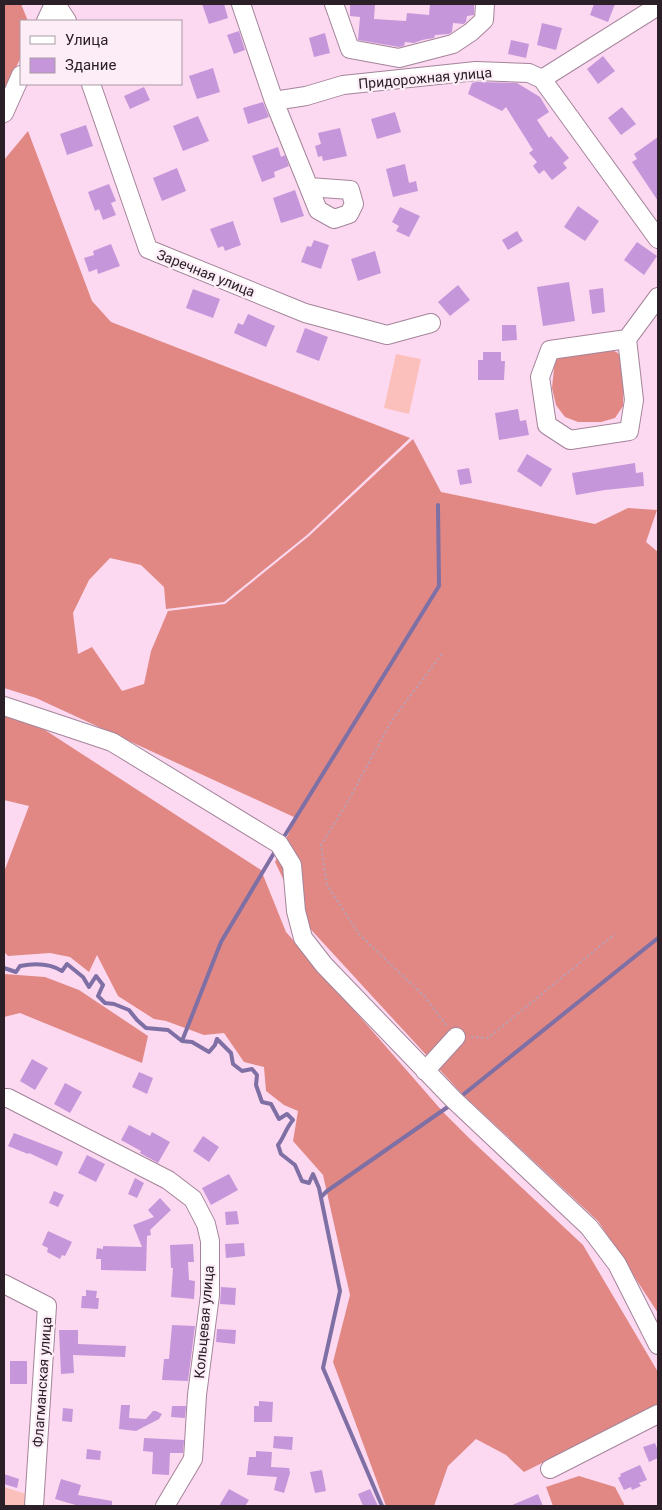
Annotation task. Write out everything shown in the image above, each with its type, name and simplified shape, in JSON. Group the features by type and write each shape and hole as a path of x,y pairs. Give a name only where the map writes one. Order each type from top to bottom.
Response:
{"street":[{"path":"47,20 55,4 66,20"},
{"path":"241,4 274,101 310,187"},
{"path":"334,4 350,49 399,58 453,44 471,32 484,20 485,4"},
{"path":"658,6 542,79 658,239"},
{"name":"Придорожная улица","path":"274,101 306,96 343,85 476,71 529,73 542,79"},
{"path":"4,113 20,77"},
{"name":"Заречная улица","path":"91,85 148,250 306,313 386,335 431,323"},
{"path":"626,339 634,400 629,431 570,440 547,426 540,377 550,350 626,339 658,297"},
{"path":"4,706 112,742 279,844 292,864 296,911 303,938 324,965 425,1071 589,1227 617,1264 658,1345"},
{"path":"425,1071 456,1037"},
{"name":"Кольцевая улица","path":"4,1098 8,1098 168,1180 194,1199 206,1224 210,1240 210,1295 197,1395 193,1460 165,1506"},
{"name":"Флагманская улица","path":"4,1284 48,1306 34,1506"},
{"path":"550,1469 658,1414"}],"path":[{"path":"442,654 392,720 348,803 321,845 327,886 359,934 424,997 456,1037 488,1038 615,934"}],"shaded area":[{"path":"4,4 21,4 28,20 20,20 20,59 4,92"},
{"path":"28,131 92,301 111,322 410,438 307,535 224,602 166,609 164,587 141,565 110,558 89,580 73,613 78,654 92,647 122,691 144,684 151,651 168,611 225,604 309,536 413,439 441,492 595,524 628,508 657,510 646,542 658,552 658,1313 598,1221 463,1095 304,922 275,862 296,818 36,698 4,688 4,160"},
{"path":"610,349 618,353 624,366 623,406 615,418 601,422 578,422 565,417 556,405 552,388 555,358 563,353"},
{"path":"396,354 421,359 409,414 384,408"},
{"path":"4,711 28,719 261,870 286,932 443,1112 583,1245 658,1372 658,1405 524,1472 506,1455 476,1439 448,1466 434,1506 386,1506 333,1362 350,1295 323,1175 293,1141 298,1111 284,1105 266,1091 264,1067 244,1062 224,1033 204,1035 166,1021 154,1019 118,996 97,955 89,972 70,957 50,953 8,956 4,952 4,872 29,806 4,800"},
{"path":"4,974 45,977 79,990 148,1036 142,1063 20,1013 4,1017"},
{"path":"579,1476 615,1487 625,1506 553,1506 546,1487"},
{"path":"4,1487 29,1495 29,1506 4,1506"}],"building":[{"path":"202,4 224,4 228,18 209,24"},
{"path":"350,4 375,4 374,19 406,21 407,13 429,15 430,4 474,4 474,15 467,16 464,24 453,23 452,32 449,34 435,35 434,38 414,43 405,42 404,46 399,47 358,40 360,17 350,16"},
{"path":"594,4 615,4 608,22 590,15"},
{"path":"542,23 562,28 556,50 537,45"},
{"path":"239,31 245,50 234,54 227,35"},
{"path":"325,33 330,53 314,57 309,38"},
{"path":"511,40 529,44 526,58 508,54"},
{"path":"603,56 615,71 598,84 587,69"},
{"path":"213,68 220,92 197,99 189,76"},
{"path":"472,83 517,83 540,97 549,112 537,120 549,138 551,136 569,158 563,163 567,168 552,180 544,170 539,174 533,166 537,162 529,153 533,150 506,107 502,111 468,94"},
{"path":"144,87 150,100 130,109 124,96"},
{"path":"263,102 269,117 248,124 243,108"},
{"path":"622,107 636,124 621,135 608,118"},
{"path":"395,112 401,132 377,139 371,119"},
{"path":"198,116 209,141 183,151 173,126"},
{"path":"86,125 93,146 67,155 60,134"},
{"path":"340,128 347,156 323,161 322,156 318,157 315,146 321,144 318,133"},
{"path":"658,137 658,201 632,162 637,159 634,154"},
{"path":"278,147 281,157 285,155 289,166 274,172 275,177 262,182 252,156"},
{"path":"405,164 409,183 416,181 418,191 393,197 386,169"},
{"path":"177,168 186,191 162,201 153,178"},
{"path":"109,184 116,201 111,203 116,215 103,220 99,209 95,211 88,192"},
{"path":"295,190 304,216 281,223 273,198"},
{"path":"578,206 599,221 585,241 564,227"},
{"path":"400,207 420,216 409,237 396,231 399,226 392,222"},
{"path":"233,221 241,245 225,251 223,246 218,248 210,229"},
{"path":"517,231 523,241 508,250 502,240"},
{"path":"314,240 329,245 321,269 301,262 307,246 311,247"},
{"path":"637,242 657,256 644,275 624,260"},
{"path":"111,244 120,266 98,274 97,269 89,272 84,258 94,255 93,251"},
{"path":"375,251 381,273 358,281 351,259"},
{"path":"569,282 575,321 543,326 537,287"},
{"path":"458,285 470,300 450,316 438,302"},
{"path":"603,288 605,312 592,314 589,290"},
{"path":"193,289 220,299 213,318 186,308"},
{"path":"248,314 275,326 266,347 234,333 238,323 243,325"},
{"path":"502,325 516,325 517,340 502,341"},
{"path":"305,328 328,337 319,361 296,352"},
{"path":"483,352 501,352 501,361 505,361 504,380 478,380 478,360 483,360"},
{"path":"518,409 520,421 526,420 529,435 499,440 495,413"},
{"path":"527,454 552,469 541,487 517,471"},
{"path":"635,463 636,473 643,472 644,486 576,495 572,473"},
{"path":"469,468 472,483 460,485 457,470"},
{"path":"32,1059 48,1068 35,1090 20,1081"},
{"path":"139,1072 153,1078 147,1094 132,1087"},
{"path":"65,1083 82,1092 70,1113 54,1104"},
{"path":"129,1125 150,1136 152,1132 170,1142 158,1163 121,1140"},
{"path":"14,1133 63,1152 57,1166 8,1146"},
{"path":"203,1136 219,1147 209,1162 193,1151"},
{"path":"87,1155 105,1164 96,1182 78,1173"},
{"path":"229,1174 238,1190 211,1205 202,1188"},
{"path":"135,1178 144,1183 137,1198 128,1194"},
{"path":"54,1191 64,1195 58,1207 49,1203"},
{"path":"160,1198 171,1210 150,1230 151,1235 147,1236 146,1271 101,1270 101,1259 96,1259 97,1248 103,1249 103,1246 142,1247 133,1225 154,1217 148,1210"},
{"path":"237,1211 239,1224 226,1225 225,1212"},
{"path":"48,1231 72,1242 65,1256 62,1255 60,1259 47,1252 48,1248 42,1245"},
{"path":"244,1243 245,1256 226,1258 225,1244"},
{"path":"193,1244 194,1262 188,1262 189,1280 195,1281 194,1299 171,1297 173,1268 171,1268 170,1245"},
{"path":"221,1287 236,1288 235,1305 220,1304"},
{"path":"86,1290 97,1291 96,1298 99,1298 98,1309 81,1308 82,1296 86,1296"},
{"path":"172,1325 195,1326 188,1381 162,1380 164,1359 169,1359"},
{"path":"217,1329 236,1330 235,1344 216,1342"},
{"path":"59,1330 78,1330 78,1344 126,1346 125,1357 73,1355 74,1373 61,1374"},
{"path":"10,1361 27,1361 27,1384 10,1384"},
{"path":"259,1401 273,1402 272,1422 254,1422 254,1406 259,1406"},
{"path":"121,1405 130,1405 129,1418 146,1419 153,1411 162,1414 159,1419 136,1431 119,1429"},
{"path":"172,1406 186,1406 185,1418 171,1417"},
{"path":"63,1408 73,1409 72,1422 62,1421"},
{"path":"274,1436 293,1437 292,1450 273,1448"},
{"path":"144,1438 184,1440 183,1453 170,1453 169,1475 152,1474 153,1452 143,1451"},
{"path":"655,1443 658,1458 649,1462 643,1447"},
{"path":"87,1449 101,1451 100,1460 86,1459"},
{"path":"256,1451 272,1452 271,1467 289,1468 290,1473 284,1493 274,1490 277,1477 247,1475 249,1457 256,1457"},
{"path":"640,1465 647,1480 639,1483 641,1486 632,1490 631,1487 624,1490 618,1478 621,1476 620,1474"},
{"path":"322,1470 326,1491 315,1493 310,1472"},
{"path":"4,1474 19,1479 17,1488 4,1484"},
{"path":"61,1479 81,1485 78,1495 112,1501 112,1506 79,1506 55,1499"},
{"path":"229,1489 249,1500 245,1506 219,1506"},
{"path":"370,1489 378,1506 363,1506 358,1494"},
{"path":"538,1494 543,1506 510,1506"}],"waterway":[{"path":"282,840 439,586 438,505"},
{"path":"182,1041 221,942 277,848"},
{"path":"459,1098 658,938"},
{"path":"4,968 16,972 20,966 42,964 62,971 67,964 83,977 89,987 96,976 103,985 98,996 105,1003 114,1004 129,1010 146,1028 168,1030 182,1041 192,1042 209,1052 217,1039 231,1053 233,1064 242,1071 252,1069 257,1075 256,1085 262,1102 271,1104 279,1119 287,1114 293,1120 278,1145 281,1154 295,1165 302,1181 309,1183 313,1174 319,1188 340,1291 323,1368 382,1506"},
{"path":"321,1197 452,1104"}]}
